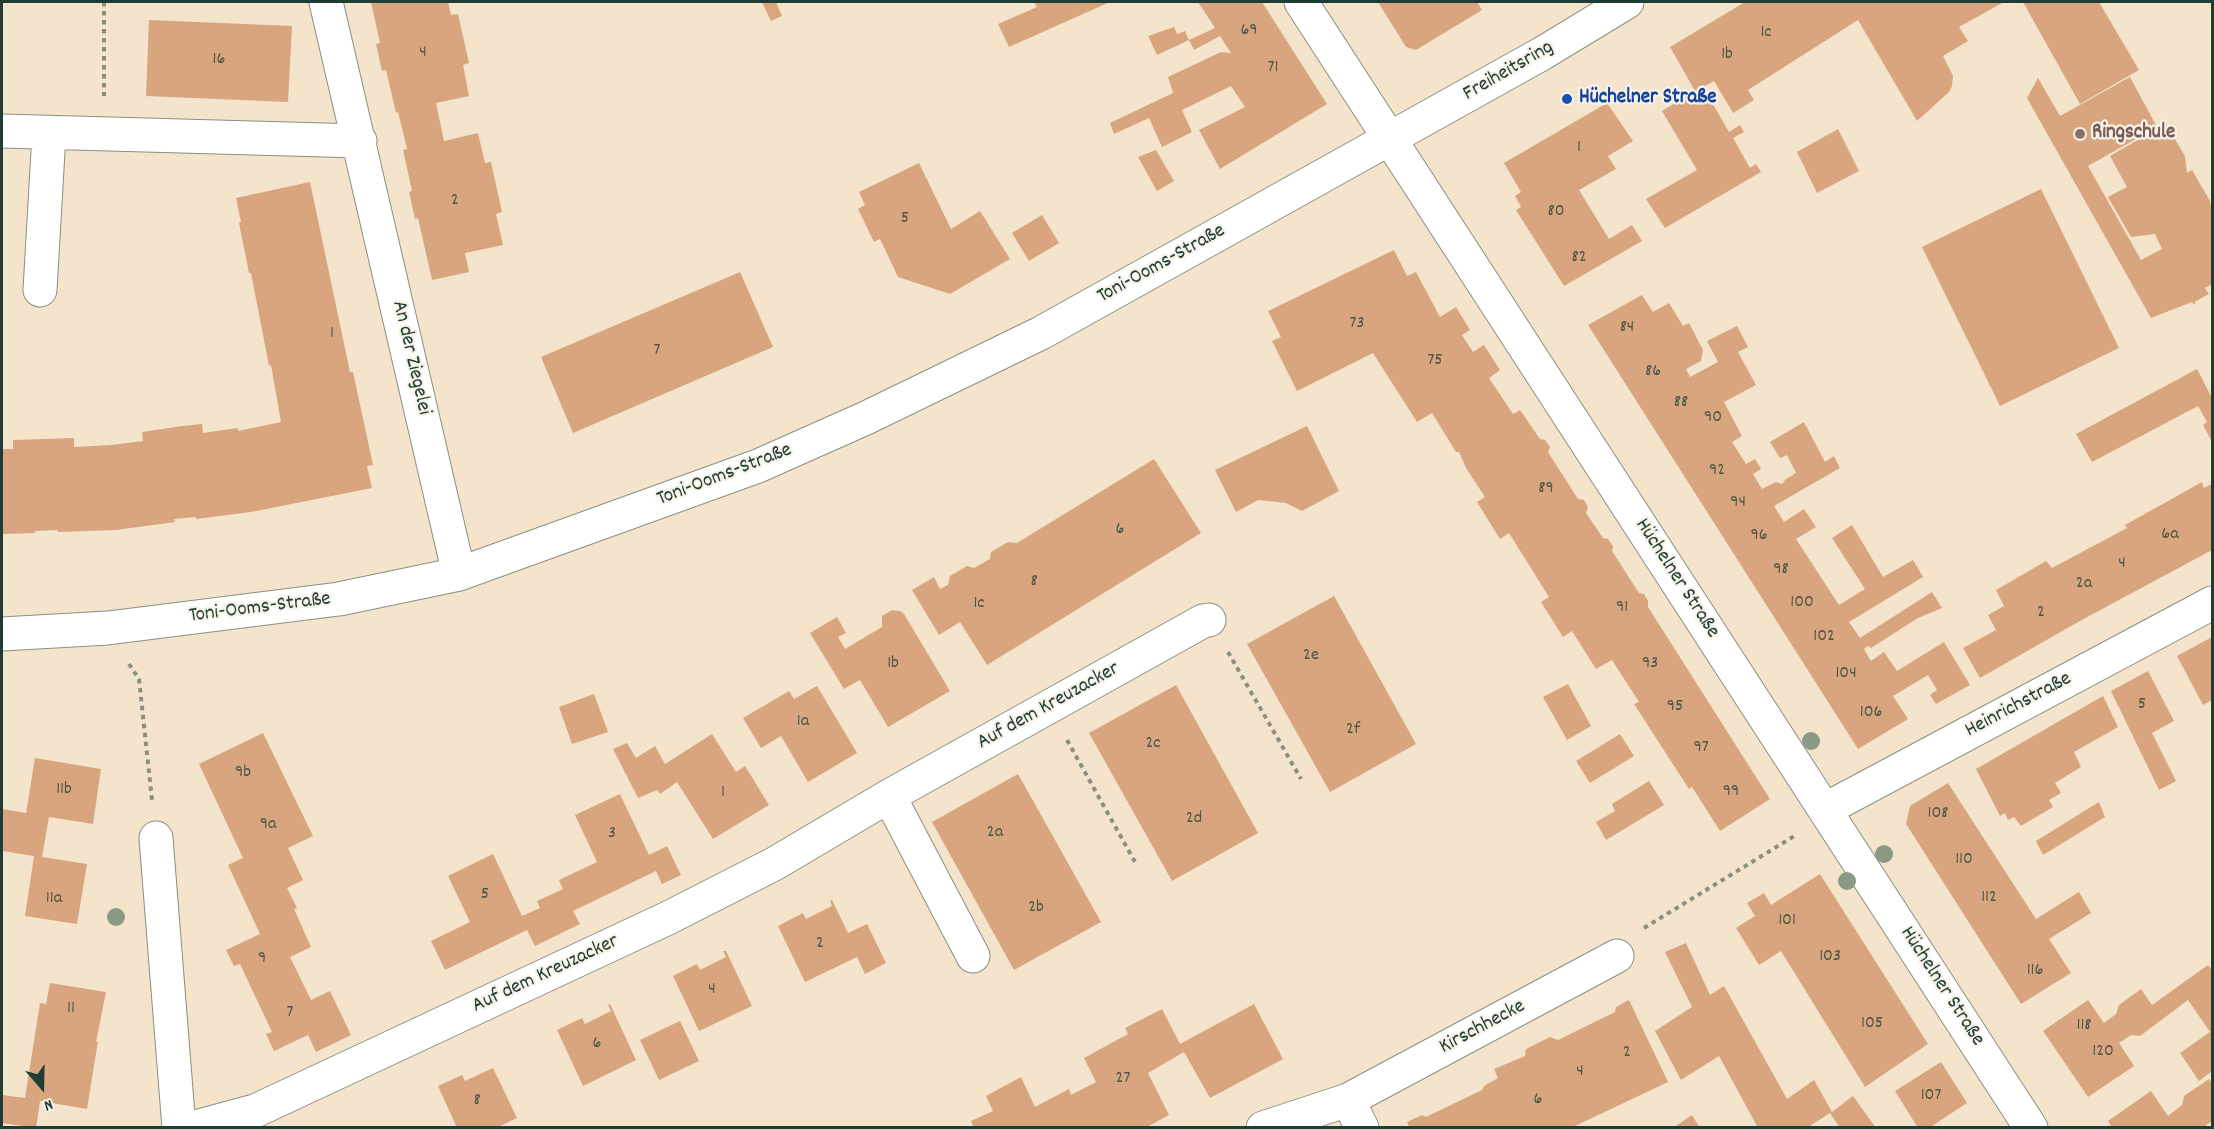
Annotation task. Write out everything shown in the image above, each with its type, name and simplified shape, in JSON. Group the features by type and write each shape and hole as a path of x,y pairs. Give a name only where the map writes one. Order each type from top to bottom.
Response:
{"street":[{"name":"An der Ziegelei","path":"326,2 459,574"},
{"name":"Hüchelner Straße","path":"1300,2 2031,1128"},
{"name":"Freiheitsring","path":"1389,139 1543,54 1627,2"},
{"path":"2,131 360,141"},
{"path":"40,290 49,134"},
{"name":"Toni-Ooms-Straße","path":"2,634 108,628 339,599 459,574 758,466 866,418 1041,333 1389,139"},
{"name":"Heinrichstraße","path":"1826,809 2212,603"},
{"name":"Auf dem Kreuzacker","path":"192,1128 255,1111 668,918 774,864 889,796 1203,621 1209,620"},
{"path":"889,796 973,956"},
{"path":"156,838 179,1128"},
{"name":"Kirschhecke","path":"1263,1128 1355,1114 1617,956"}],"path":[{"path":"104,2 104,135"},
{"path":"1209,620 1301,779"},
{"path":"108,628 139,680 153,807 148,809 156,838"},
{"path":"1049,708 1135,862"},
{"path":"1617,956 1628,938 1794,838 1826,809"}],"building":[{"path":"371,2 448,2 451,15 458,14 469,63 463,65 469,96 436,103 444,141 478,133 485,163 491,162 502,212 496,214 503,245 465,253 469,272 432,280 418,218 415,219 409,192 412,191 403,150 407,149 386,70 382,71 376,44 380,43"},
{"path":"762,2 776,2 782,16 771,21"},
{"path":"1034,2 1110,2 1009,47 998,24 1037,7"},
{"path":"1198,2 1262,2 1327,104 1220,169 1199,130 1245,107 1231,86 1182,110 1192,132 1162,147 1149,118 1114,134 1110,123 1173,93 1168,77 1221,52 1231,53 1220,36 1194,50 1189,40 1215,28"},
{"path":"1378,2 1477,2 1482,10 1416,50 1406,47"},
{"path":"1745,2 2004,2 1959,27 1968,41 1943,56 1953,76 1952,86 1949,92 1917,121 1858,20 1748,90 1754,100 1733,113 1714,81 1703,87 1729,132 1740,125 1744,132 1733,138 1750,168 1756,164 1761,172 1665,228 1646,199 1697,170 1662,111 1695,91 1670,47"},
{"path":"2023,2 2099,2 2139,70 2080,104"},
{"path":"149,20 292,26 288,102 146,96"},
{"path":"1174,27 1177,34 1185,31 1189,40 1157,55 1148,36"},
{"path":"2130,77 2157,127 2088,166 2141,260 2162,249 2155,234 2131,237 2108,197 2127,187 2110,156 2167,123 2185,156 2187,173 2192,170 2210,201 2212,214 2212,284 2205,288 2209,294 2196,301 2194,305 2192,302 2151,318 2027,98 2038,78 2060,116"},
{"path":"1607,103 1633,141 1608,156 1616,169 1579,190 1609,239 1632,225 1642,241 1564,286 1516,210 1521,207 1515,196 1521,192 1504,163"},
{"path":"1838,129 1859,171 1817,193 1797,152"},
{"path":"1156,150 1174,181 1157,191 1138,157"},
{"path":"919,163 951,229 980,211 1010,259 950,294 898,277 880,239 874,242 858,209 865,205 859,192"},
{"path":"310,182 350,372 353,372 373,465 367,466 372,488 251,512 196,519 196,517 174,519 175,522 116,530 58,532 57,530 2,534 2,449 13,449 13,440 74,438 74,447 111,445 143,441 142,432 182,426 202,424 203,433 238,428 238,431 281,422 271,365 269,366 251,273 249,273 236,198"},
{"path":"2041,189 2119,348 2000,406 1922,247"},
{"path":"1042,215 1059,243 1029,261 1012,233"},
{"path":"1394,250 1407,276 1416,272 1440,317 1456,307 1470,330 1462,335 1473,352 1484,345 1500,370 1489,378 1513,414 1520,410 1540,439 1545,440 1550,447 1548,452 1578,499 1584,500 1588,507 1586,513 1603,538 1608,539 1613,546 1612,551 1639,593 1644,594 1648,607 1770,799 1720,831 1692,787 1689,789 1634,704 1639,702 1612,660 1596,669 1572,631 1563,637 1541,602 1549,597 1509,533 1500,539 1477,502 1485,497 1466,468 1459,452 1456,452 1432,413 1417,422 1373,353 1297,391 1272,341 1281,337 1268,311"},
{"path":"740,272 773,347 573,433 541,357"},
{"path":"1642,295 1653,312 1669,303 1683,326 1689,323 1703,350 1701,361 1686,369 1690,377 1718,362 1707,341 1737,326 1748,347 1738,352 1756,385 1724,402 1742,436 1732,442 1746,464 1755,459 1761,469 1753,474 1762,489 1776,482 1782,484 1796,473 1787,455 1780,458 1770,442 1804,422 1825,462 1834,456 1840,468 1774,506 1784,522 1804,509 1816,527 1796,539 1839,605 1865,589 1832,538 1852,525 1883,577 1913,560 1923,577 1849,622 1860,638 1932,592 1942,608 1918,618 1871,648 1868,646 1864,649 1871,661 1884,652 1897,671 1944,642 1970,685 1936,704 1930,695 1937,690 1928,675 1893,696 1908,719 1858,749 1588,325"},
{"path":"2197,369 2212,398 2212,442 2203,425 2207,422 2198,406 2092,462 2076,434"},
{"path":"1307,426 1339,491 1302,511 1286,503 1258,500 1236,512 1215,470"},
{"path":"1154,459 1201,533 987,665 960,622 939,635 912,590 934,577 940,589 948,585 950,576 967,566 974,568 990,559 991,552 1008,542 1017,543"},
{"path":"2202,482 2204,488 2212,484 2212,550 1980,678 1963,648 1996,630 1988,615 2004,606 1996,590 2046,561 2052,568 2127,528 2125,525"},
{"path":"1334,596 1416,744 1330,792 1247,644"},
{"path":"892,610 904,614 950,691 888,727 860,680 844,689 810,633 837,617 846,633 838,637 845,649 882,627 882,616"},
{"path":"2212,637 2212,700 2203,705 2177,656"},
{"path":"2148,671 2174,721 2152,733 2176,781 2159,790 2111,691"},
{"path":"1568,684 1591,726 1567,740 1543,697"},
{"path":"1176,685 1258,833 1172,881 1089,733"},
{"path":"817,686 857,753 808,782 781,736 761,748 743,718 789,691 794,699"},
{"path":"594,694 608,732 572,744 559,707"},
{"path":"2103,696 2118,727 2074,752 2081,767 2055,783 2061,793 2049,800 2053,807 2021,826 2014,817 2008,820 2005,813 2000,816 1976,769"},
{"path":"263,733 313,836 288,848 303,880 287,888 311,947 290,957 311,1000 330,991 351,1035 316,1052 308,1035 274,1051 266,1034 272,1032 240,964 234,966 226,950 260,934 228,865 243,858 199,764"},
{"path":"712,734 736,772 745,766 769,805 713,839 677,782 660,794 657,790 638,798 613,749 627,743 636,758 655,746 665,764"},
{"path":"1620,734 1634,756 1590,783 1576,761"},
{"path":"35,758 101,769 93,824 49,817 42,857 87,864 77,924 25,916 34,856 2,851 2,809 26,813"},
{"path":"1018,774 1101,922 1014,970 932,822"},
{"path":"1649,781 1664,805 1606,840 1596,822 1615,811 1612,804"},
{"path":"1948,783 2036,919 2079,892 2091,913 2049,939 2071,973 2021,1004 1906,824 1910,806"},
{"path":"620,794 649,855 667,846 681,875 662,884 656,871 573,911 580,924 535,946 527,930 445,970 431,941 470,922 448,876 493,854 522,916 540,908 537,901 563,889 559,880 597,862 575,815"},
{"path":"2099,802 2105,817 2043,855 2036,841"},
{"path":"1820,874 1928,1044 1865,1087 1781,951 1759,965 1736,928 1755,916 1747,903 1764,893 1771,905"},
{"path":"832,900 848,933 867,924 886,963 865,974 857,957 805,982 778,926 803,913 806,919 832,906 830,901"},
{"path":"1686,943 1710,995 1724,986 1787,1099 1814,1080 1832,1112 1853,1096 1876,1128 1840,1128 1830,1113 1807,1128 1758,1128 1719,1056 1681,1080 1655,1031 1692,1007 1665,952"},
{"path":"723,951 726,951 752,1006 699,1031 673,976 697,964 700,970 726,957"},
{"path":"2208,965 2212,971 2212,1071 2199,1081 2180,1053 2210,1032 2188,1000 2140,1036 2131,1035 2119,1043 2134,1066 2088,1097 2043,1031 2088,1000 2104,1023 2116,1014 2119,1005 2141,989 2152,1005"},
{"path":"50,983 106,992 96,1042 98,1041 87,1109 40,1101 36,1128 2,1123 2,1095 25,1098 40,1003 46,1004"},
{"path":"1629,1000 1668,1082 1571,1128 1410,1128 1407,1122 1422,1115 1426,1117 1482,1090 1484,1086 1498,1078 1494,1069 1525,1056 1526,1049 1550,1037 1558,1040 1615,1012 1616,1007"},
{"path":"610,1004 636,1060 583,1086 557,1030 582,1018 585,1024 611,1011 608,1005"},
{"path":"1254,1004 1283,1059 1210,1098 1184,1052 1148,1073 1169,1115 1145,1128 974,1128 971,1121 993,1111 986,1096 1021,1077 1035,1107 1069,1089 1071,1095 1096,1082 1084,1058 1128,1034 1125,1028 1162,1009 1180,1044"},
{"path":"680,1021 699,1061 659,1080 640,1040"},
{"path":"1941,1062 1967,1103 1929,1128 1918,1128 1895,1091"},
{"path":"493,1068 517,1118 496,1128 457,1128 438,1086 462,1075 465,1081"},
{"path":"2209,1079 2212,1084 2212,1121 2205,1126 2112,1128 2108,1121 2151,1091 2168,1116 2182,1105 2184,1096"},
{"path":"1692,1115 1700,1128 1673,1128 1676,1126"}],"place":[{"name":"Hüchelner Straße","path":"1567,99"},
{"name":"Ringschule","path":"2080,134"}]}
